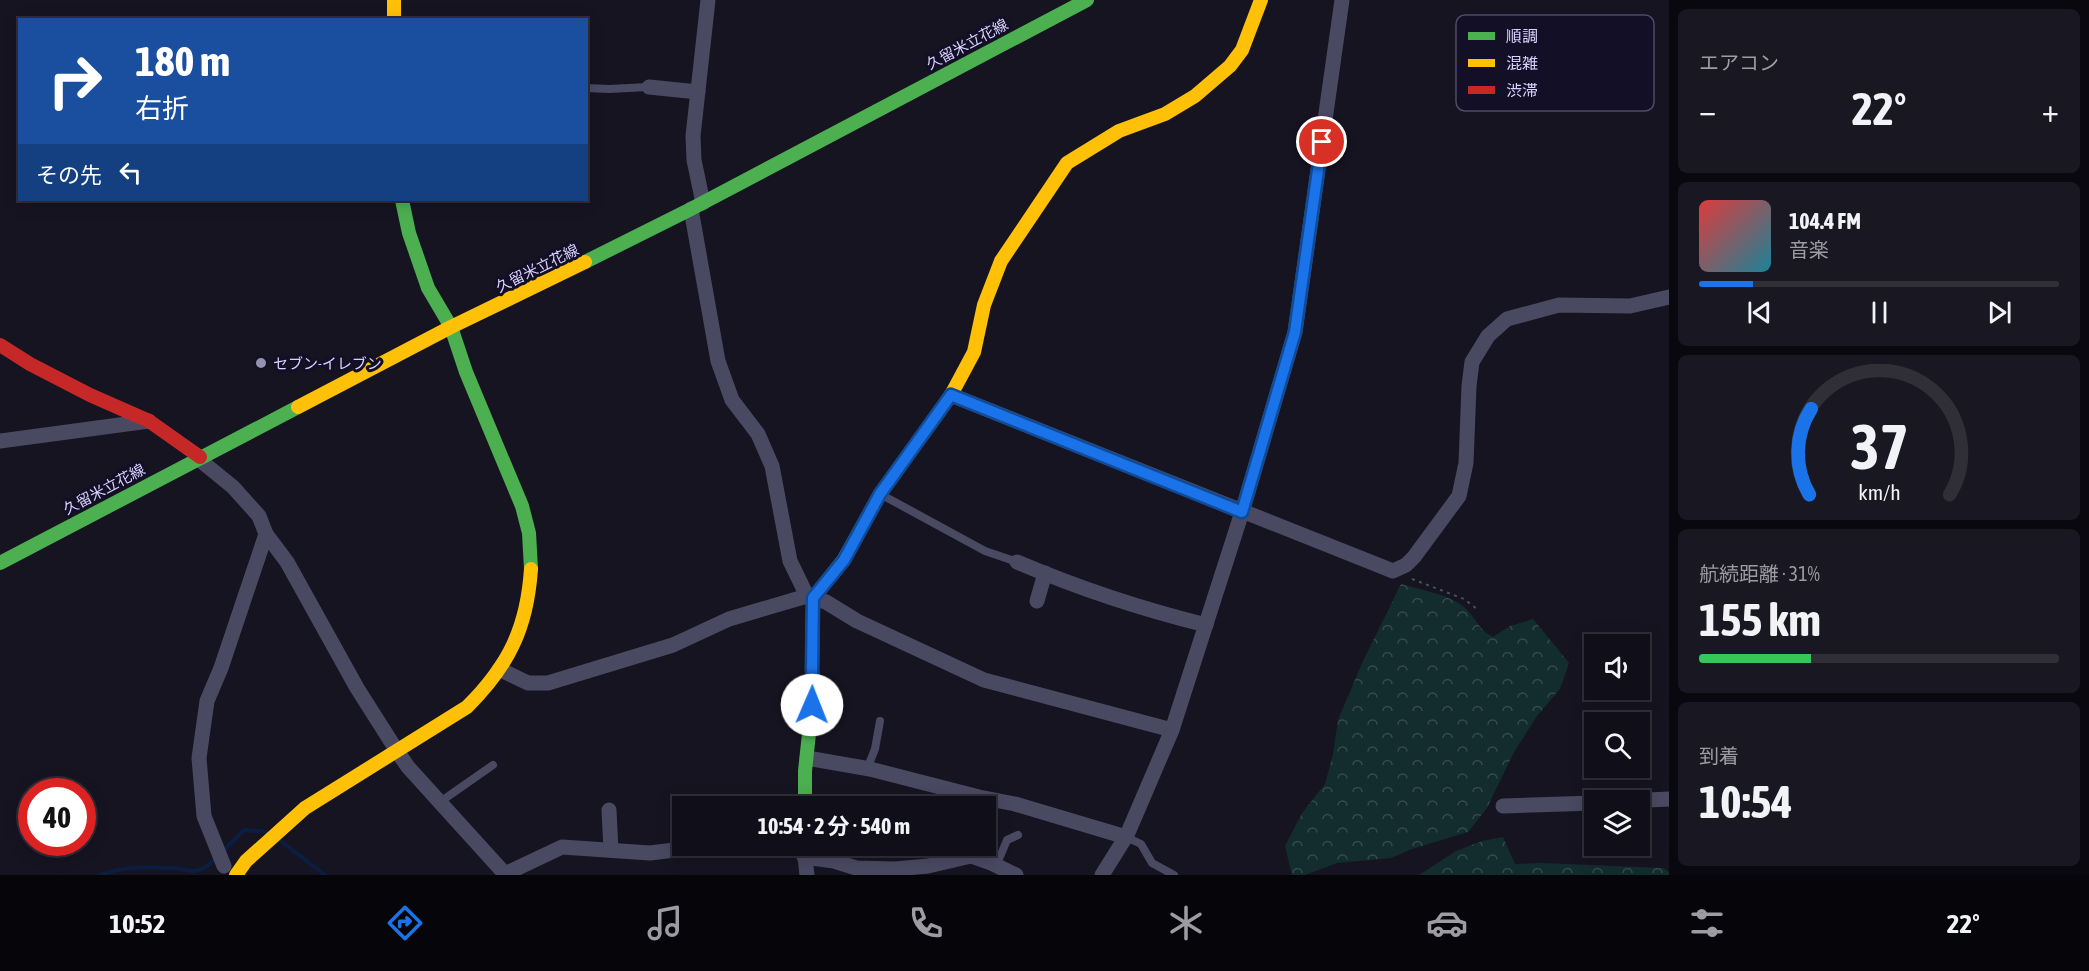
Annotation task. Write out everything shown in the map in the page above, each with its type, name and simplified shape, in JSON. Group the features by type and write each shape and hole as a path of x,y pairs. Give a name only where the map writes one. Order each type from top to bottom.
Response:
{"street":[{"path":"394,0 394,18"},
{"path":"708,0 693,136 697,206 718,361 732,400 758,434 772,466 790,561 810,597 814,687 805,796"},
{"name":"久留米立花線","path":"0,563 450,327 544,283 697,206 1087,0"},
{"path":"499,669 528,683 548,683 673,645 729,619 810,597 844,560 880,494 951,395 974,352 984,305 1001,261 1067,163 1119,132 1165,114 1195,96 1230,66 1242,50 1261,0"},
{"path":"1102,875 1126,837 1172,730 1242,512 1295,332 1342,0"},
{"path":"649,87 698,92"},
{"path":"266,534 221,668 207,701 199,758 204,816 230,871 246,861 305,808 467,707 486,688 514,644 529,599 531,562 529,533 522,506 466,372 450,327 428,288 410,234 402,201"},
{"path":"951,395 1393,571 1406,565 1414,557 1459,496 1466,463 1472,362 1488,336 1507,319 1559,305 1630,306 1669,297"},
{"path":"0,345 30,364 80,390 149,421 200,457 201,461 233,488 260,516 266,534 287,562 357,688 408,767 505,874 562,847 650,853 672,850"},
{"path":"0,441 149,421"},
{"path":"1017,562 1155,613 1206,625"},
{"path":"1037,601 1045,573"},
{"path":"810,597 826,602 857,621 984,680 1172,730"},
{"path":"807,758 867,769 1015,804 1126,837"},
{"path":"1650,800 1669,799"},
{"path":"1503,806 1584,802"},
{"path":"609,810 611,850"},
{"path":"805,856 807,875"},
{"path":"819,856 856,868 895,869 928,866 971,856 1016,875"}],"lane":[{"path":"588,88 649,87"},
{"path":"880,494 985,552 1017,562"},
{"path":"867,769 875,749 880,721"},
{"path":"440,802 493,765"},
{"path":"996,866 1007,840 1018,835"},
{"path":"1126,837 1141,844 1152,863 1174,875"}],"path":[{"path":"1393,571 1464,599 1477,609"}],"green space":[{"path":"1401,584 1458,603 1468,611 1484,631 1493,637 1510,626 1533,619 1569,663 1560,689 1537,716 1514,752 1487,808 1468,832 1412,849 1391,858 1337,863 1305,875 1292,875 1285,846 1302,813 1325,784 1333,754 1338,720 1362,663"},
{"path":"1503,837 1515,864 1663,868 1669,872 1669,875 1419,875 1456,851 1482,841"}],"waterway":[{"path":"223,851 244,830 267,832"},
{"path":"278,839 325,875"},
{"path":"100,875 118,870 154,867 196,871 205,868 216,858"}],"traffic: fast":[{"path":"585,262 691,209 1087,0"},
{"path":"402,201 409,233 428,288 451,327 466,372 522,506 529,533 531,569"},
{"path":"0,563 298,407"},
{"path":"805,796 805,771 814,687 812,670 813,598 844,559 880,494 931,423"}],"traffic: slow":[{"path":"394,0 394,18"},
{"path":"931,423 951,395 974,352 984,305 1001,261 1067,163 1119,131 1165,114 1195,96 1230,66 1242,50 1261,0"},
{"path":"298,407 451,327 585,262"},
{"path":"236,875 246,861 305,808 467,707 494,676 513,644 525,610 531,569"}],"traffic: jam":[{"path":"0,345 30,364 90,395 149,421 200,457"}],"place":[{"name":"セブン-イレブン","path":"261,363"}],"route":[{"path":"812,705 814,687 812,670 813,598 844,560 880,494 951,395 1242,512 1295,332 1322,142"}]}
